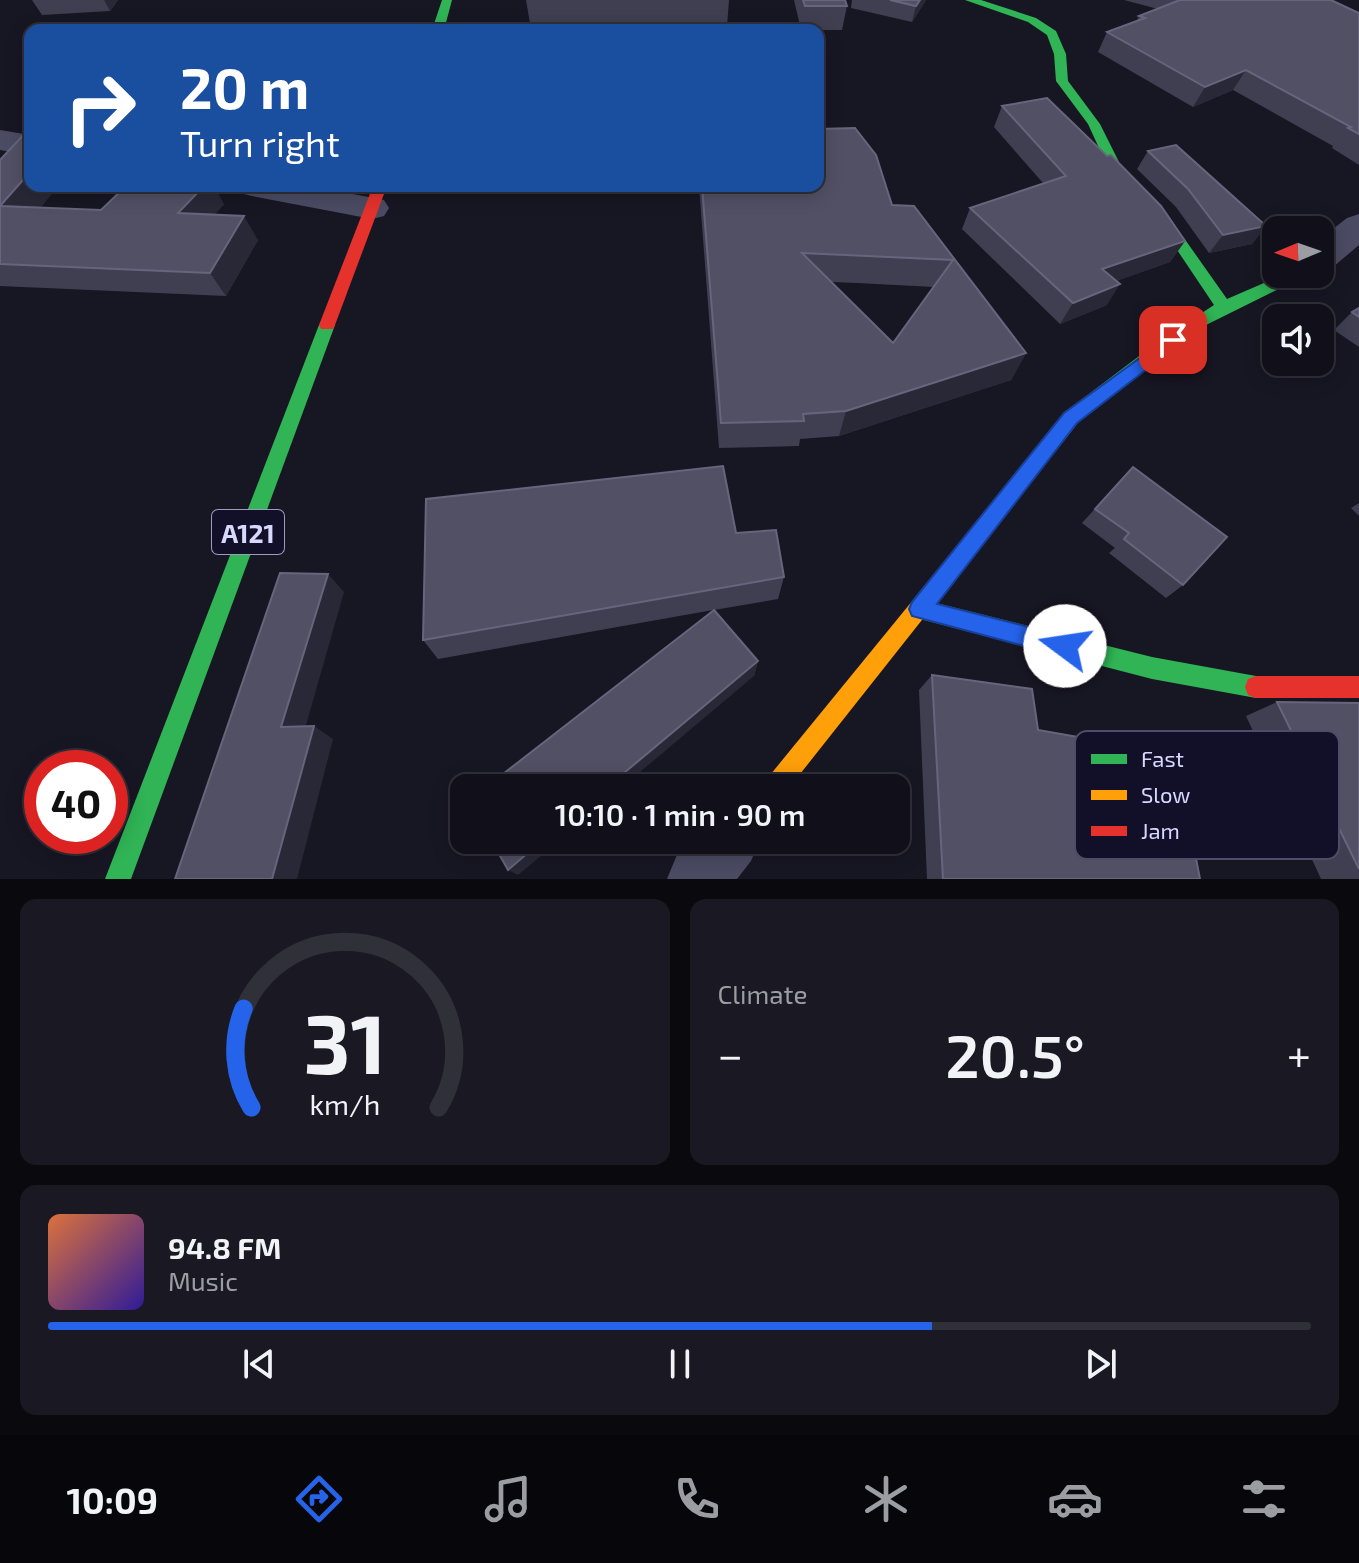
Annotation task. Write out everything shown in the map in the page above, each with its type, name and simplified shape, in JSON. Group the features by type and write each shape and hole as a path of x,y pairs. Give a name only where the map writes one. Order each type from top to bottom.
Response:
{"street":[{"path":"440,24 447,0"},
{"path":"970,0 1032,20 1052,33 1060,54 1062,81 1094,124 1117,172 1162,217 1224,307"},
{"path":"0,140 24,144"},
{"path":"320,192 376,197"},
{"name":"A121","path":"118,879 376,197"},
{"path":"1334,247 1359,226"},
{"path":"785,774 1070,418 1147,357 1224,307 1272,288"},
{"path":"920,609 1152,668 1253,687 1359,687"},
{"path":"698,879 719,854"}],"building":[{"path":"803,0 845,0 847,6 805,6"},
{"path":"890,0 920,0 916,6"},
{"path":"1180,0 1331,0 1359,13 1359,134 1246,70 1205,87 1107,32 1145,18 1139,16"},
{"path":"1047,98 1107,156 1111,155 1161,206 1185,241 1102,269 1120,284 1073,303 970,208 1066,176 1002,106"},
{"path":"855,128 876,155 892,205 914,206 1026,353 846,411 803,414 804,421 721,423 702,192 824,192 824,129","holes":["802,253 953,260 893,343"]},
{"path":"24,134 24,179 0,206 0,160"},
{"path":"1176,145 1262,222 1262,227 1223,235 1188,189 1148,151"},
{"path":"120,192 198,192 178,213 244,216 210,273 0,264 0,206 101,210"},
{"path":"723,466 736,533 776,530 784,577 423,640 426,499"},
{"path":"1133,467 1227,537 1183,585 1124,539 1129,533 1095,509"},
{"path":"280,573 328,574 281,727 314,726 272,879 175,879"},
{"path":"714,610 758,661 623,774 503,774"},
{"path":"932,675 1032,689 1038,730 1075,736 1075,859 1196,859 1200,879 943,879"},
{"path":"1277,702 1359,703 1359,869 1339,828 1339,731 1291,731"},
{"path":"499,854 527,854 508,870"}],"traffic: fast":[{"path":"440,24 447,0"},
{"path":"970,0 1032,20 1052,33 1060,54 1062,81 1094,124 1117,172 1162,217 1224,307"},
{"path":"1075,414 1183,332 1231,303 1268,288"},
{"path":"118,879 327,325"},
{"path":"920,609 1152,668 1256,687"}],"traffic: slow":[{"path":"785,774 1075,414"}],"traffic: jam":[{"path":"327,325 378,192"},
{"path":"1256,687 1359,687"}],"route":[{"path":"1065,646 920,609 1070,418 1173,340"}]}
